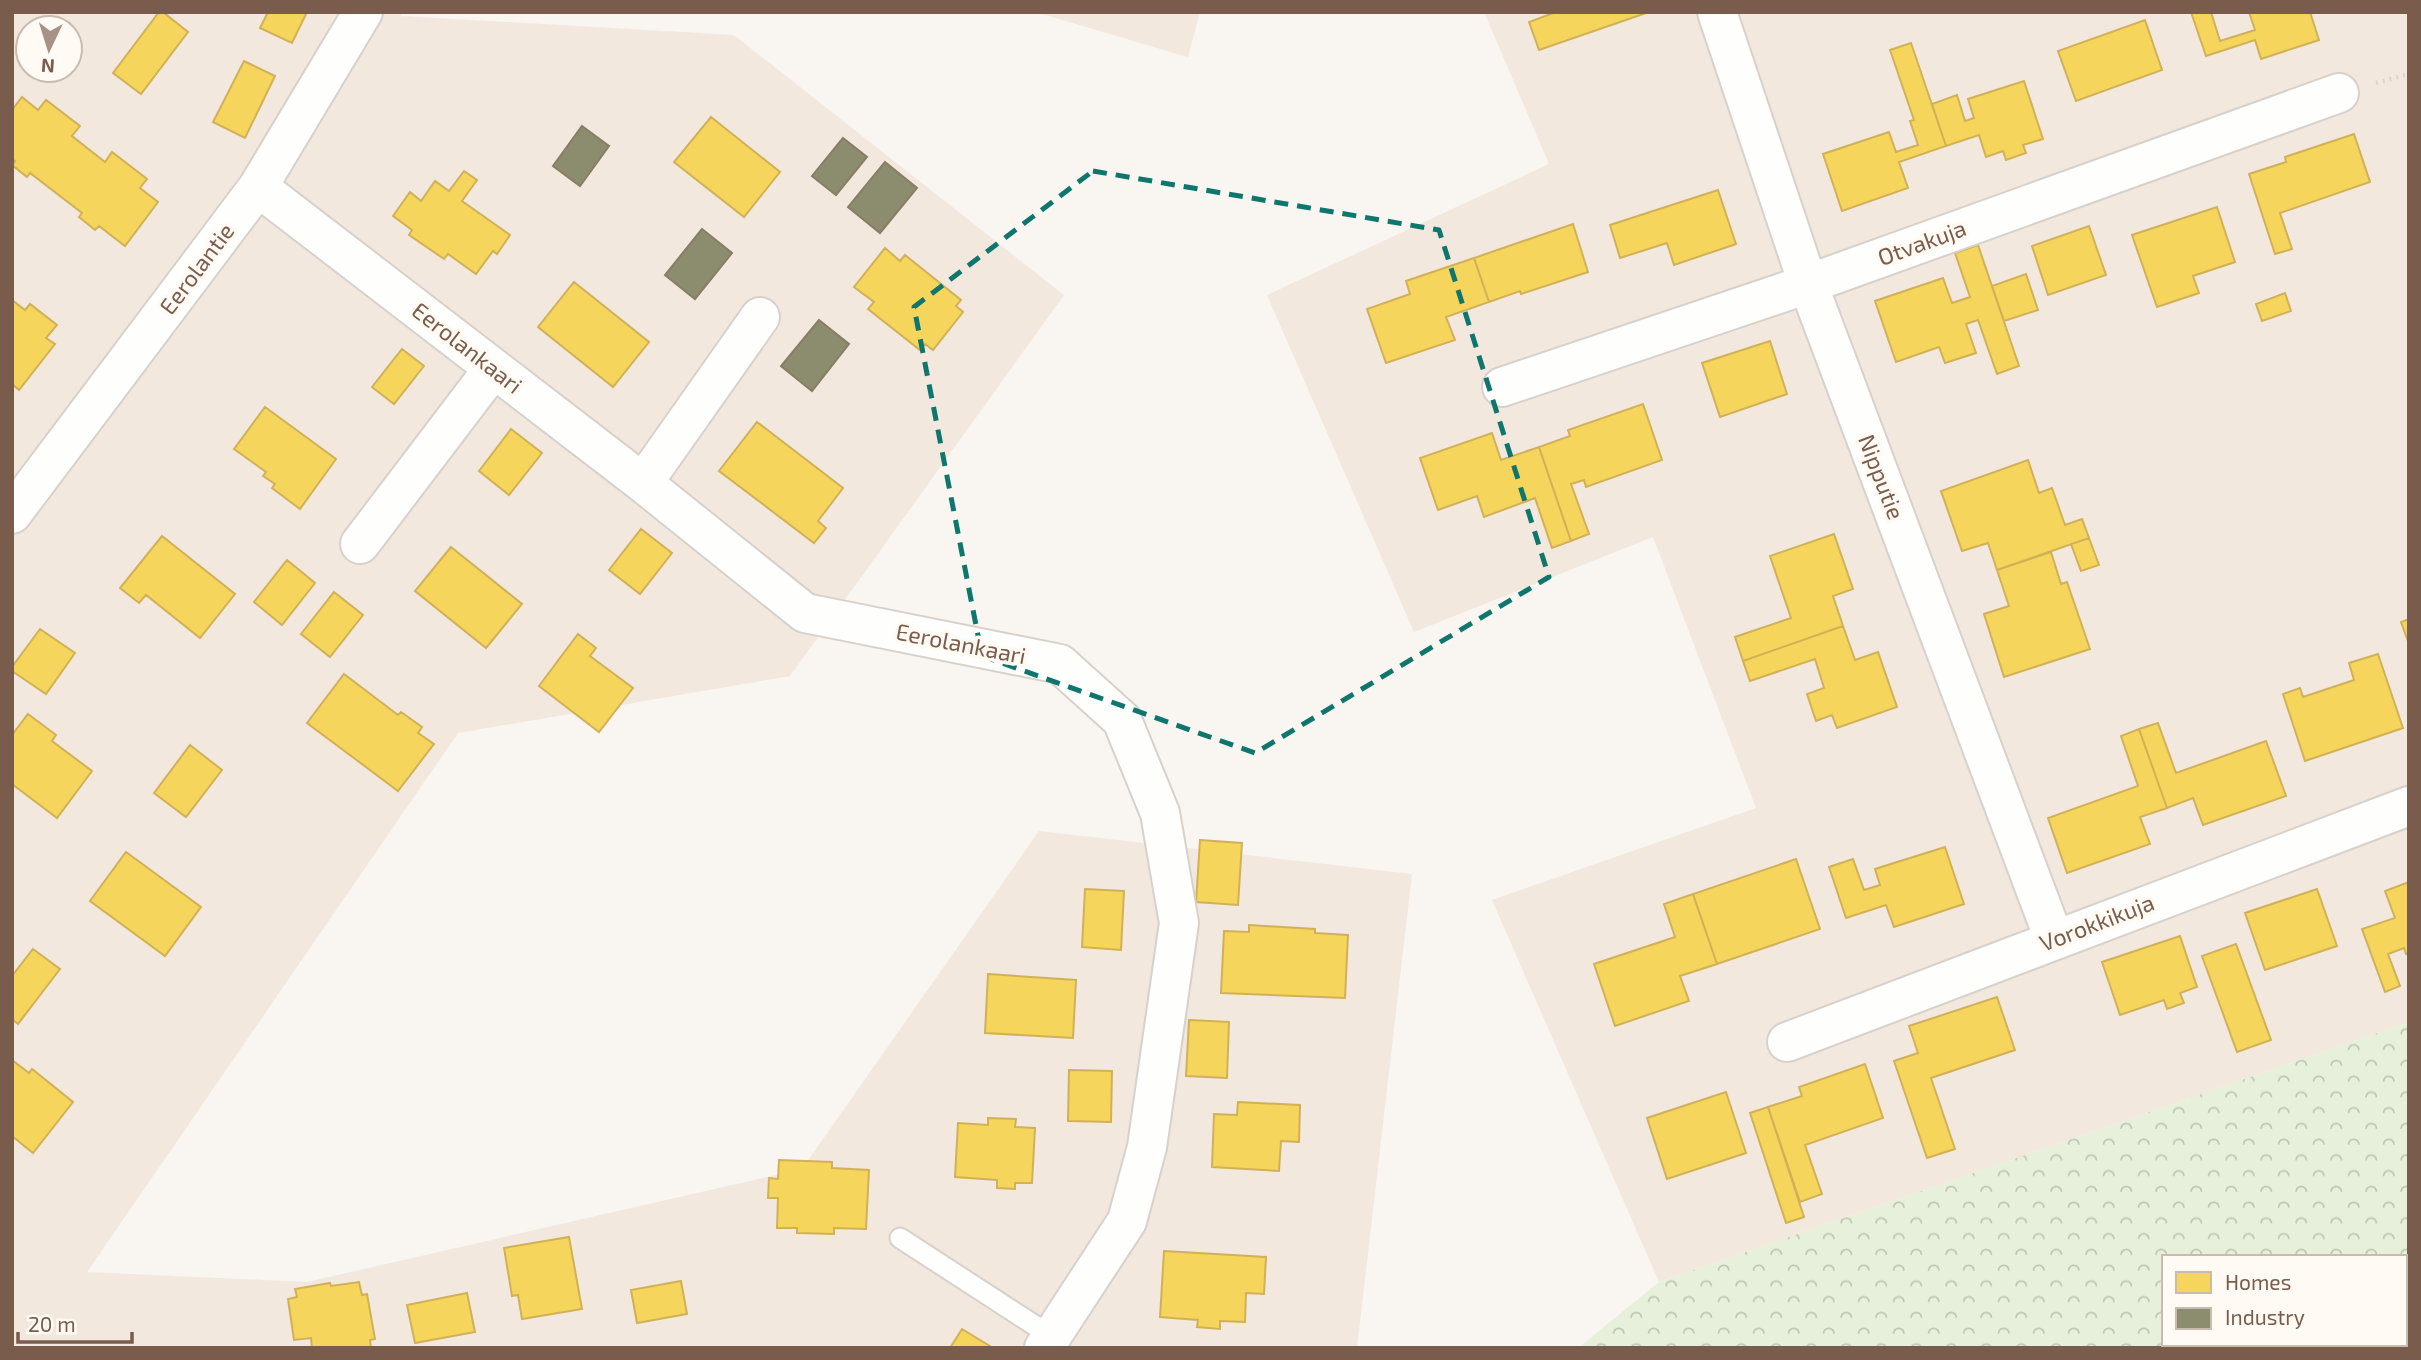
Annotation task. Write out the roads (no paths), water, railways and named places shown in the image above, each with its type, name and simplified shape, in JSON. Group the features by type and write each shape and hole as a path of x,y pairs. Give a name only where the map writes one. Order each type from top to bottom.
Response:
{"street":[{"name":"Eerolantie","path":"12,514 258,187 363,12"},
{"name":"Nipputie","path":"1717,12 1808,284 2054,939"},
{"name":"Otvakuja","path":"1502,387 1808,284 2339,93"},
{"name":"Eerolankaari","path":"258,187 643,483 805,612 1060,664 1122,720 1160,813 1179,923 1147,1147 1127,1221 1047,1342"},
{"path":"643,483 760,317"},
{"path":"360,544 493,369"},
{"name":"Vorokkikuja","path":"1787,1042 2409,806"}],"lane":[{"path":"900,1238 1047,1342"}]}
